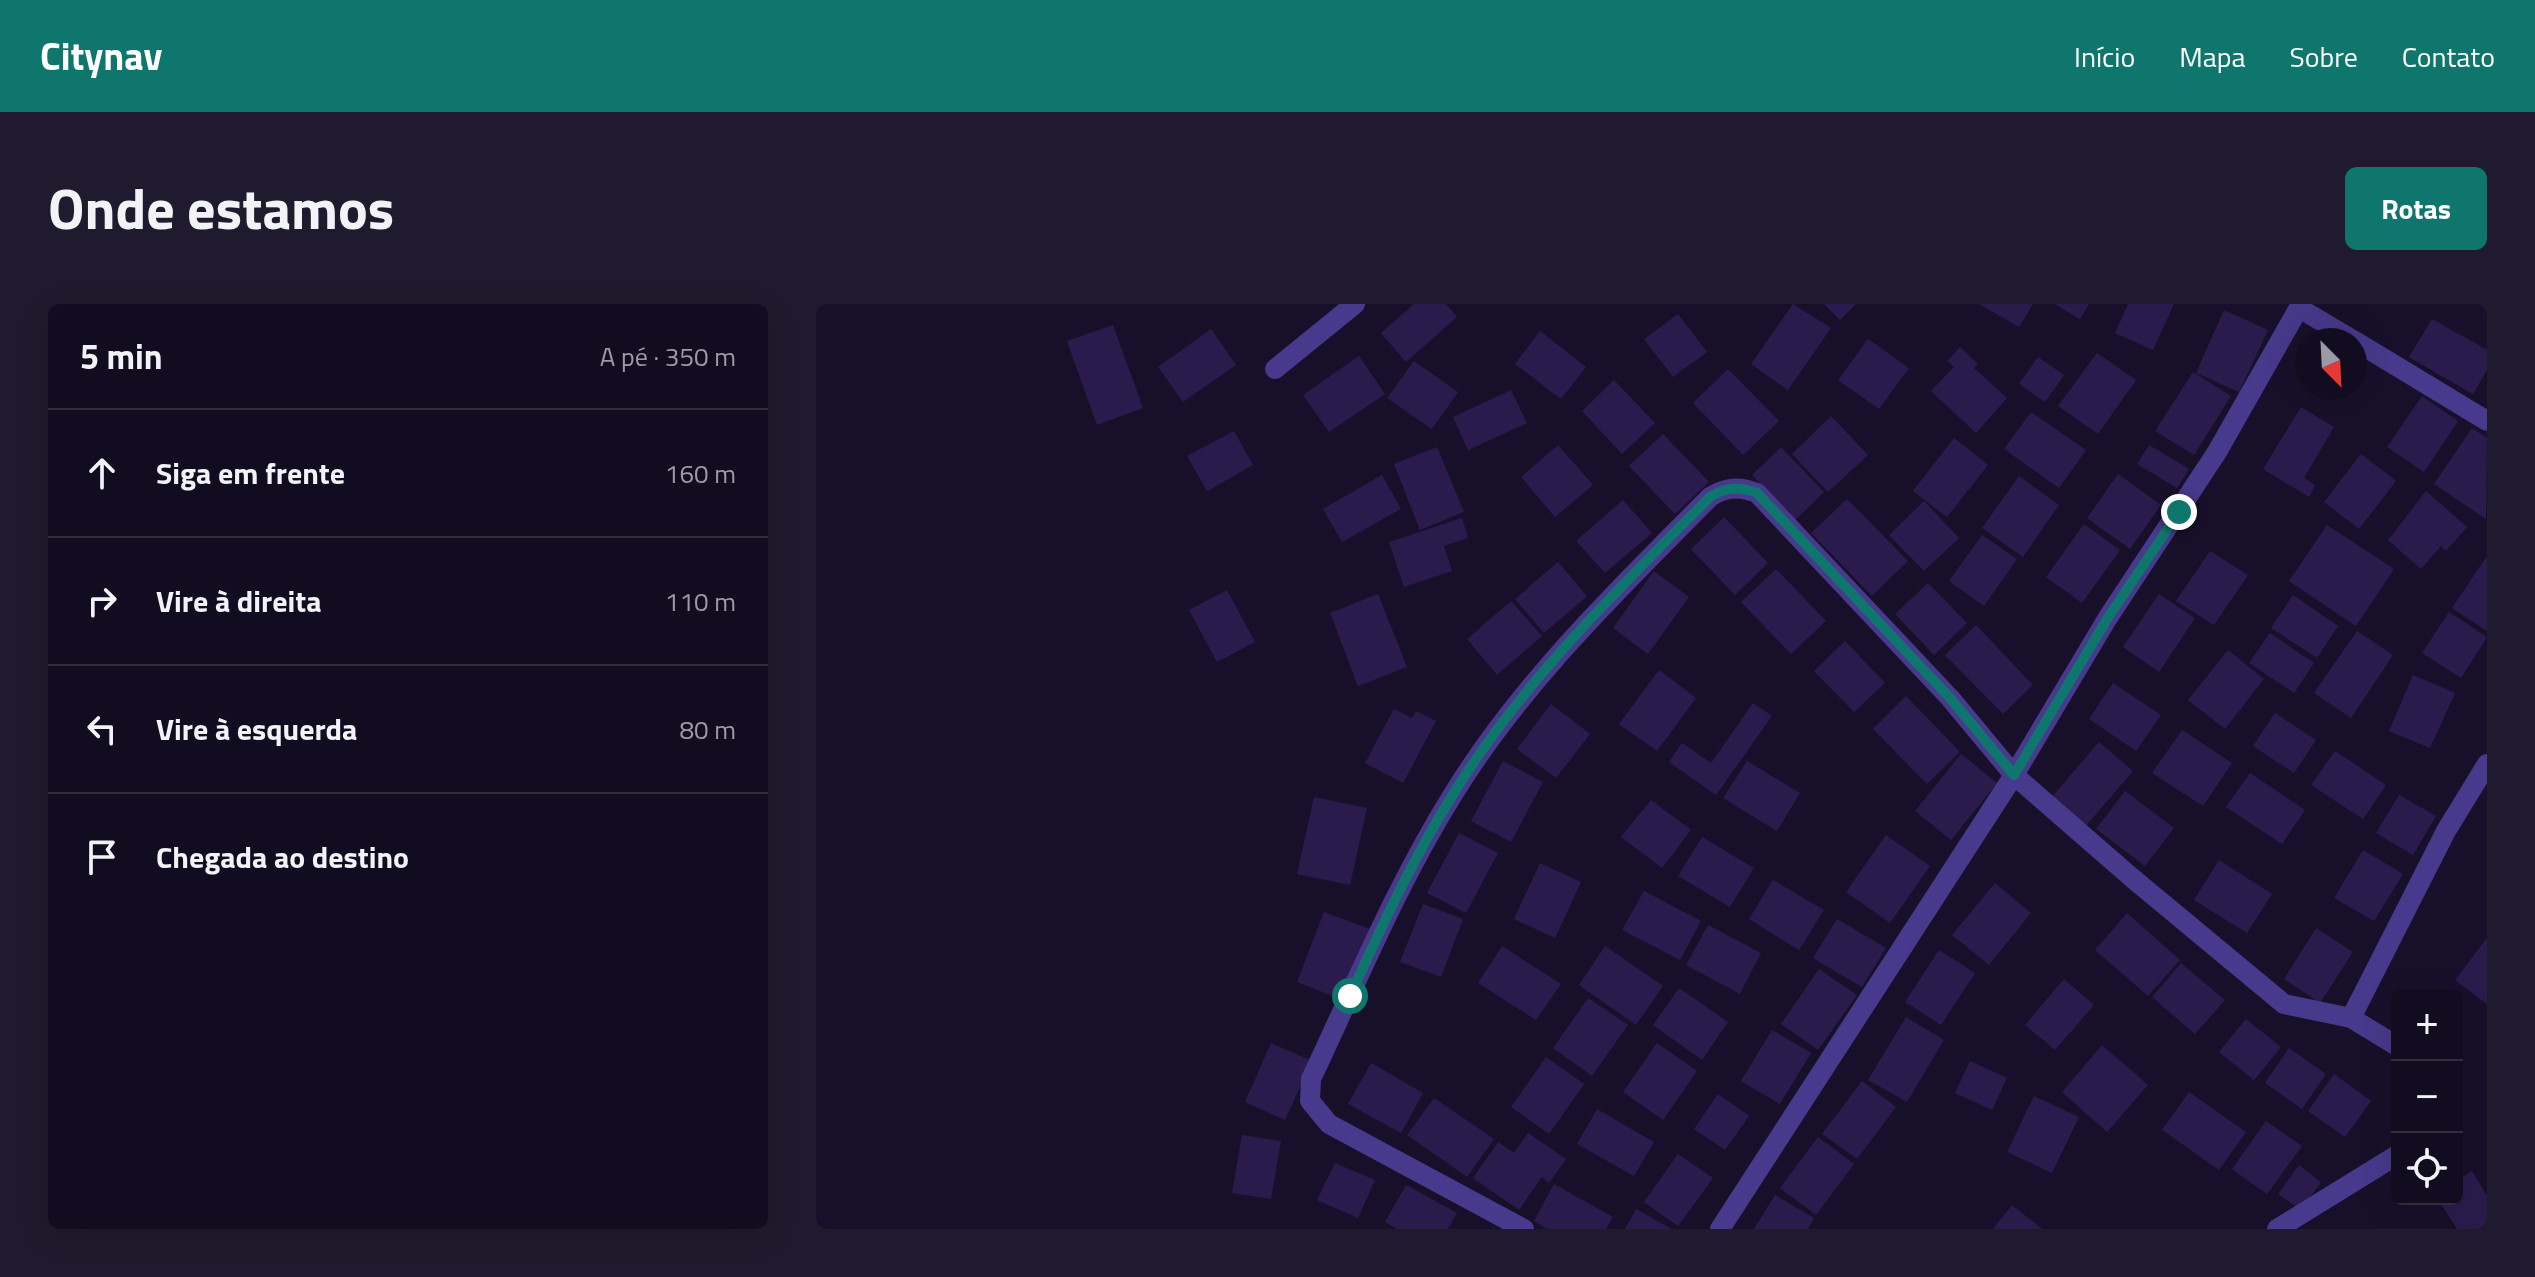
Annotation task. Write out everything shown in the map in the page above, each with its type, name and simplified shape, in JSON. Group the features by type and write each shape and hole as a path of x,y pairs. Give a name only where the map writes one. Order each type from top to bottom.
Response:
{"street":[{"path":"1275,369 1355,304"},
{"path":"1720,1229 2014,775 2107,619 2217,452 2300,306 2334,328"},
{"path":"2367,349 2487,421"},
{"path":"1524,1229 1329,1124 1310,1101 1311,1079 1404,879 1452,794 1511,711 1577,632 1710,497 1733,487 1757,493 1950,698 2014,775 2284,1004 2351,1018 2391,1042"},
{"path":"2351,1018 2446,831 2487,764"},
{"path":"2277,1229 2391,1159"}],"building":[{"path":"1414,304 1446,304 1457,317 1406,362 1381,333"},
{"path":"1793,304 1831,328 1788,390 1751,364"},
{"path":"1824,304 1856,304 1840,320"},
{"path":"1979,304 2033,304 2019,327"},
{"path":"2054,304 2089,304 2080,319"},
{"path":"2128,304 2174,304 2153,350 2115,333"},
{"path":"2224,310 2268,330 2239,392 2196,373"},
{"path":"1678,314 1707,352 1673,377 1644,339"},
{"path":"2432,319 2487,350 2487,370 2473,394 2409,357"},
{"path":"1113,325 1143,408 1097,425 1067,341"},
{"path":"1211,329 1236,365 1183,402 1158,367"},
{"path":"1540,331 1586,367 1561,399 1515,364"},
{"path":"1868,339 1909,368 1879,409 1838,380"},
{"path":"1960,347 1978,364 1974,368 2007,398 1976,433 1931,391 1954,367 1947,361"},
{"path":"2097,353 2136,380 2098,434 2058,406"},
{"path":"1359,356 1385,394 1329,432 1303,395"},
{"path":"2038,357 2064,375 2045,402 2019,384"},
{"path":"1414,361 1458,392 1432,429 1387,398"},
{"path":"1728,369 1779,421 1743,455 1693,403"},
{"path":"2193,372 2231,396 2194,455 2155,431"},
{"path":"1614,380 1655,423 1622,454 1582,411"},
{"path":"1511,390 1527,423 1468,450 1453,417"},
{"path":"2422,396 2458,421 2424,472 2387,447"},
{"path":"2301,407 2334,427 2304,478 2315,485 2309,497 2263,469"},
{"path":"2031,412 2086,450 2059,488 2004,449"},
{"path":"1831,416 1868,455 1828,492 1792,454"},
{"path":"2472,428 2487,438 2486,519 2434,484"},
{"path":"1234,431 1253,465 1207,491 1187,456"},
{"path":"1663,434 1709,482 1675,514 1629,466"},
{"path":"1954,438 1988,465 1947,517 1913,491"},
{"path":"1558,445 1593,485 1555,517 1521,477"},
{"path":"2149,445 2189,469 2177,488 2137,464"},
{"path":"1437,447 1464,512 1420,530 1394,464"},
{"path":"1781,447 1824,492 1795,520 1752,475"},
{"path":"2361,454 2396,481 2359,529 2324,502"},
{"path":"2118,474 2161,505 2130,549 2087,518"},
{"path":"1382,475 1401,509 1342,542 1323,509"},
{"path":"2019,476 2059,505 2023,557 1982,528"},
{"path":"2426,491 2467,527 2446,551 2441,546 2421,569 2388,540"},
{"path":"1847,499 1908,561 1872,596 1811,533"},
{"path":"1623,500 1652,533 1605,573 1576,541"},
{"path":"1924,501 1959,538 1924,571 1889,535"},
{"path":"1724,517 1768,563 1735,595 1691,549"},
{"path":"1462,518 1468,538 1444,546 1452,571 1404,587 1389,542"},
{"path":"2084,524 2120,550 2082,603 2046,577"},
{"path":"2327,525 2394,569 2356,626 2289,581"},
{"path":"1982,535 2017,559 1984,606 1949,581"},
{"path":"2210,551 2248,575 2214,625 2176,601"},
{"path":"2487,556 2487,631 2452,608"},
{"path":"1558,562 1587,596 1544,633 1515,599"},
{"path":"1776,569 1826,621 1791,654 1741,602"},
{"path":"1654,571 1689,597 1648,654 1613,628"},
{"path":"1928,583 1967,623 1934,655 1895,614"},
{"path":"1227,590 1255,642 1217,662 1189,610"},
{"path":"1378,594 1407,667 1358,686 1330,613"},
{"path":"2159,594 2195,618 2159,672 2123,647"},
{"path":"2293,595 2338,626 2317,658 2271,628"},
{"path":"1511,601 1542,636 1497,675 1467,639"},
{"path":"2449,612 2487,637 2461,678 2422,653"},
{"path":"1976,625 2033,685 2003,714 1945,655"},
{"path":"2357,631 2393,655 2351,718 2314,693"},
{"path":"2270,633 2314,663 2294,693 2249,663"},
{"path":"1845,641 1885,683 1854,712 1814,671"},
{"path":"2228,650 2264,679 2225,729 2188,700"},
{"path":"1659,670 1696,698 1657,751 1619,724"},
{"path":"2413,675 2455,693 2430,748 2389,731"},
{"path":"2113,683 2161,715 2136,751 2089,719"},
{"path":"1906,696 1960,752 1927,784 1873,729"},
{"path":"1753,703 1772,716 1716,795 1669,762 1682,743 1711,763"},
{"path":"1551,704 1590,734 1556,778 1517,749"},
{"path":"1394,709 1412,718 1416,711 1436,721 1403,783 1365,763"},
{"path":"2275,713 2316,740 2294,773 2253,746"},
{"path":"2182,730 2232,763 2203,806 2152,773"},
{"path":"2099,742 2133,771 2085,827 2051,798"},
{"path":"2335,751 2386,785 2363,819 2311,785"},
{"path":"1961,754 1997,783 1951,840 1915,811"},
{"path":"1503,761 1543,782 1511,842 1471,821"},
{"path":"1747,761 1800,793 1777,831 1723,798"},
{"path":"2250,773 2305,810 2282,844 2226,807"},
{"path":"2125,791 2174,828 2145,866 2096,829"},
{"path":"2399,795 2436,816 2413,855 2376,833"},
{"path":"1314,797 1367,808 1350,885 1297,874"},
{"path":"1651,800 1691,830 1662,868 1621,837"},
{"path":"1459,833 1498,853 1466,913 1427,893"},
{"path":"1886,835 1930,866 1890,923 1846,892"},
{"path":"1702,837 1754,868 1730,907 1678,876"},
{"path":"2363,850 2403,874 2374,921 2334,898"},
{"path":"2219,860 2272,894 2247,933 2194,900"},
{"path":"1540,863 1581,882 1555,938 1514,919"},
{"path":"1773,880 1824,910 1799,950 1749,919"},
{"path":"1995,883 2031,913 1989,965 1952,935"},
{"path":"1644,891 1701,921 1680,960 1622,930"},
{"path":"1423,904 1463,919 1441,977 1400,962"},
{"path":"1324,912 1370,929 1343,1000 1297,982"},
{"path":"2127,913 2180,960 2148,996 2095,950"},
{"path":"1837,919 1886,948 1862,987 1813,958"},
{"path":"1708,925 1761,953 1740,994 1686,965"},
{"path":"2316,928 2353,952 2320,1003 2284,979"},
{"path":"2487,938 2487,1004 2455,980"},
{"path":"1502,946 1561,984 1536,1020 1478,983"},
{"path":"1605,946 1663,986 1636,1025 1579,985"},
{"path":"1939,950 1975,973 1941,1025 1905,1002"},
{"path":"2181,963 2225,1000 2195,1034 2152,997"},
{"path":"1819,969 1857,995 1818,1050 1781,1024"},
{"path":"2064,979 2094,1005 2055,1050 2025,1025"},
{"path":"1679,988 1728,1022 1702,1060 1653,1025"},
{"path":"1588,998 1628,1025 1592,1076 1553,1048"},
{"path":"1906,1017 1944,1040 1907,1102 1868,1080"},
{"path":"2246,1019 2281,1047 2254,1080 2219,1052"},
{"path":"1772,1030 1811,1053 1780,1104 1741,1081"},
{"path":"1271,1043 1312,1061 1285,1120 1245,1102"},
{"path":"1657,1043 1697,1071 1663,1120 1623,1092"},
{"path":"2102,1045 2148,1085 2107,1132 2062,1092"},
{"path":"2289,1048 2326,1074 2302,1109 2265,1083"},
{"path":"1546,1057 1584,1084 1549,1134 1511,1107"},
{"path":"1970,1061 2007,1078 1992,1110 1955,1093"},
{"path":"1371,1063 1423,1093 1401,1133 1348,1104"},
{"path":"2334,1074 2371,1101 2345,1137 2308,1111"},
{"path":"1862,1081 1896,1107 1857,1159 1822,1134"},
{"path":"2189,1092 2246,1132 2219,1170 2162,1130"},
{"path":"1718,1094 1749,1116 1725,1150 1694,1129"},
{"path":"2034,1096 2079,1117 2052,1173 2007,1152"},
{"path":"1434,1098 1494,1139 1467,1177 1407,1135"},
{"path":"1597,1109 1654,1142 1634,1176 1577,1144"},
{"path":"2266,1121 2302,1146 2267,1194 2232,1169"},
{"path":"1528,1133 1566,1159 1549,1183 1542,1177 1519,1210 1473,1178 1498,1142 1514,1153"},
{"path":"1242,1135 1281,1141 1271,1199 1232,1193"},
{"path":"1818,1137 1854,1164 1816,1215 1780,1188"},
{"path":"1678,1154 1713,1178 1678,1226 1644,1202"},
{"path":"1335,1163 1375,1180 1358,1218 1317,1200"},
{"path":"2299,1165 2321,1182 2301,1210 2278,1194"},
{"path":"2472,1171 2487,1196 2487,1229 2457,1229 2442,1205 2463,1205 2463,1177"},
{"path":"1554,1184 1613,1217 1606,1229 1547,1229 1534,1221"},
{"path":"1406,1185 1457,1213 1448,1229 1397,1229 1385,1222"},
{"path":"1775,1195 1814,1218 1808,1229 1754,1229"},
{"path":"2012,1205 2042,1229 1993,1229"},
{"path":"1636,1209 1672,1229 1625,1229"}],"route":[{"path":"1350,996 1404,879 1452,794 1511,711 1577,632 1710,497 1722,489 1733,487 1757,493 1950,698 2014,775 2107,619 2179,512"}]}
